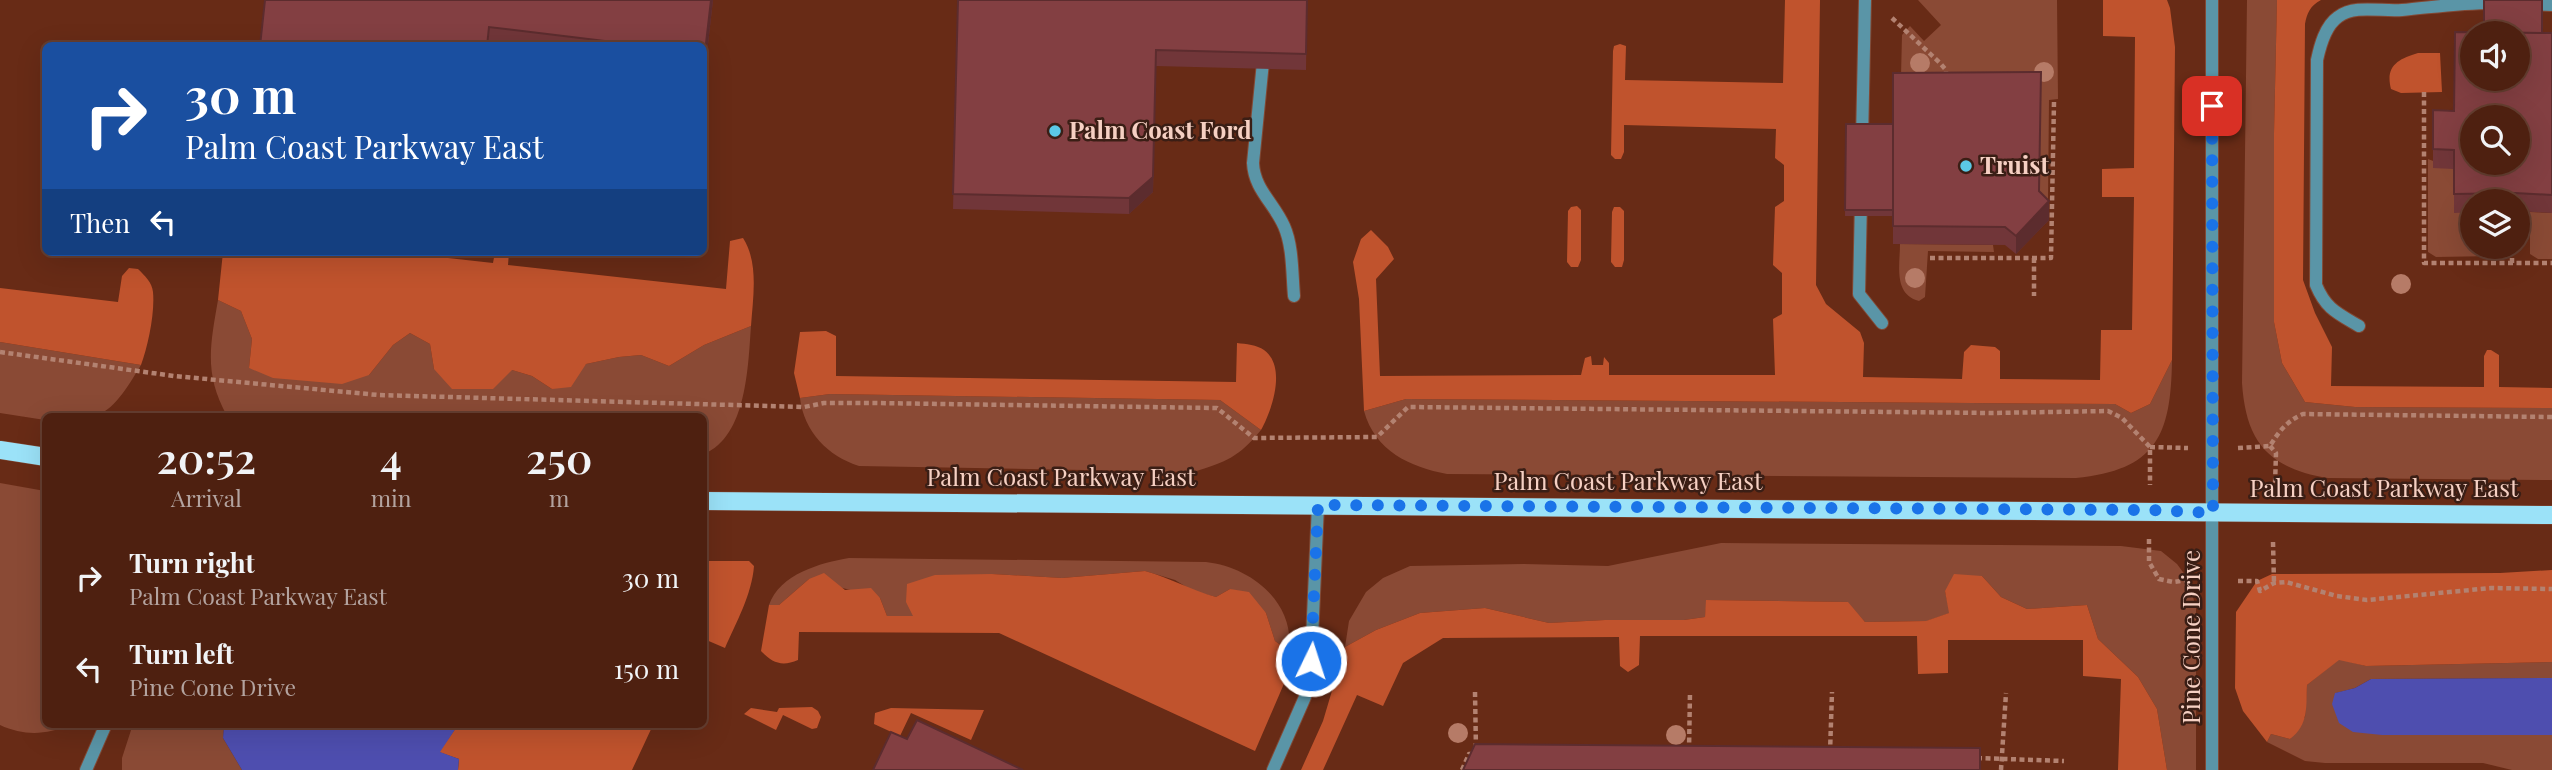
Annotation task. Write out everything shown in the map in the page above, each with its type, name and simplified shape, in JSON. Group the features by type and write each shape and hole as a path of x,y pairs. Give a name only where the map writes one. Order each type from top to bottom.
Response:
{"main road":[{"path":"0,450 42,456"},
{"name":"Palm Coast Parkway East","path":"707,500 2552,515"}],"street":[{"path":"1862,147 1865,0"},
{"name":"Pine Cone Drive","path":"2212,0 2212,770"},
{"path":"2360,326 2330,309 2316,285 2317,60 2321,41 2336,18 2349,12 2399,11 2468,2 2552,5"},
{"path":"1265,40 1253,178 1284,225 1288,238 1294,296"},
{"path":"1861,187 1859,294 1882,323"},
{"path":"1273,770 1305,696 1312,647 1318,505"},
{"path":"86,770 104,728"}],"path":[{"path":"1889,16 1946,71 1947,88"},
{"path":"2424,92 2424,263 2552,264"},
{"path":"1930,258 2052,258 2053,102"},
{"path":"2034,258 2034,296"},
{"path":"0,352 174,376 378,395 589,403 738,403 804,407 824,403 877,403 1217,408 1254,438 1377,437 1408,407 1992,413 2108,411 2122,418 2150,447"},
{"path":"2263,448 2270,446 2291,419 2303,414 2552,417"},
{"path":"2270,446 2276,453 2275,459"},
{"path":"2148,548 2149,562 2159,579 2173,582 2188,579"},
{"path":"2272,574 2274,583"},
{"path":"2257,581 2260,591 2274,583 2286,582 2337,596 2367,600 2491,588 2552,589"},
{"path":"1462,770 1469,754 1476,754 1475,692"},
{"path":"1689,756 1690,692"},
{"path":"1830,757 1832,692"},
{"path":"2001,770 2006,692"},
{"path":"1975,758 2064,761"}],"shaded area":[{"path":"1785,0 1820,0 1816,285 1826,304 1860,332 1864,343 1863,377 1962,379 1964,352 1971,345 1995,347 2000,351 2000,379 2100,380 2101,330 2132,330 2134,197 2102,197 2102,169 2134,168 2135,37 2103,36 2103,0 2167,0 2175,47 2172,360 2150,404 2131,413 2115,404 1406,399 1364,411 1359,299 1353,262 1361,239 1371,230 1388,247 1394,259 1376,279 1380,376 1581,375 1585,358 1591,356 1592,365 1603,365 1604,357 1609,363 1609,375 1775,375 1773,319 1782,314 1782,273 1773,265 1775,207 1784,201 1784,165 1775,158 1776,129 1624,125 1624,152 1621,159 1615,159 1611,155 1613,51 1614,46 1626,46 1625,80 1783,83"},
{"path":"1918,0 2057,0 2058,99 2049,100 2048,200 2039,201 1901,76 1902,35 1910,26 1924,41 1941,25"},
{"path":"2247,0 2277,0 2274,322 2282,363 2305,402 2355,407 2552,408 2552,480 2328,478 2290,467 2275,459 2255,436 2244,404 2242,383"},
{"path":"2277,0 2321,0 2310,10 2305,24 2303,280 2332,347 2331,386 2484,387 2484,356 2487,350 2491,350 2499,355 2499,387 2552,388 2552,408 2355,407 2305,402 2282,363 2274,322"},
{"path":"2418,53 2440,53 2442,92 2401,93 2391,89 2390,75 2395,65"},
{"path":"2428,159 2454,169 2463,189 2460,189 2460,257 2436,257 2428,252"},
{"path":"1577,206 1581,210 1581,260 1578,267 1571,267 1567,262 1568,211"},
{"path":"1614,207 1620,207 1624,211 1622,267 1615,267 1611,262"},
{"path":"2530,212 2552,213 2552,259 2538,259 2530,254"},
{"path":"743,238 751,258 754,292 751,326 704,345 669,366 641,355 586,364 571,387 552,389 532,376 512,370 493,389 452,389 434,369 430,344 410,333 393,345 369,375 342,384 273,378 249,368 252,339 241,311 218,300 223,256 430,256 493,263 494,256 509,256 508,265 726,289 730,241"},
{"path":"1900,244 1993,245 1994,252 1928,251 1925,297 1919,301 1905,292 1902,285 1899,269"},
{"path":"129,268 141,272 150,282 153,292 150,329 141,365 0,342 0,288 118,302 122,276"},
{"path":"218,300 241,311 252,339 249,368 369,375 393,345 410,333 430,344 434,369 512,370 532,376 552,389 586,364 641,355 669,366 704,345 751,326 746,379 737,416 729,432 718,445 707,452 707,413 226,413 212,373 213,332"},
{"path":"826,331 836,336 836,376 1236,382 1237,343 1258,347 1271,357 1275,367 1275,389 1261,430 1220,400 830,394 800,398 794,373 800,332"},
{"path":"0,342 141,365 117,401 102,413 42,413 42,420 0,413"},
{"path":"2172,360 2168,409 2154,444 2141,457 2125,467 2076,478 1447,474 1407,462 1385,447 1369,425 1364,411 1406,399 2115,404 2131,413 2150,404"},
{"path":"830,394 1220,400 1261,430 1246,447 1231,457 1193,472 859,466 837,456 819,441 802,410 800,398"},
{"path":"0,483 42,490 42,728 61,728 35,733 0,725"},
{"path":"1721,543 2121,546 2161,551 2177,564 2188,579 2196,608 2196,770 2167,770 2157,709 2138,677 2098,639 2087,605 2027,609 2001,597 1982,576 1945,591 1950,613 1927,621 1865,622 1847,602 1707,600 1705,617 1684,620 1549,623 1485,608 1420,613 1376,630 1345,647 1349,621 1366,592 1383,578 1410,566 1608,566"},
{"path":"849,558 1206,562 1223,565 1254,579 1277,603 1285,617 1289,633 1289,651 1275,641 1266,613 1230,589 1216,597 1193,591 1175,580 1145,571 1062,578 992,574 913,616 887,616 880,598 809,579 779,605 769,605 782,585 802,572"},
{"path":"707,561 749,561 754,566 753,577 747,598 725,648 707,640"},
{"path":"2552,570 2552,662 2366,666 2339,660 2307,685 2306,708 2301,728 2290,739 2271,734 2267,742 2243,711 2235,688 2236,612 2257,581 2272,574 2500,573"},
{"path":"1145,571 1216,597 1230,589 1249,592 1266,613 1275,641 1289,651 1286,679 1255,751 999,633 799,632 798,660 778,663 761,651 769,605 779,605 809,579 824,573 845,590 871,588 880,598 887,616 913,616 906,602 907,584 935,575 992,574 1062,578"},
{"path":"1954,574 1982,576 2001,597 2027,609 2087,605 2098,639 2138,677 2157,709 2167,770 2118,770 2121,679 2083,676 2083,640 1948,640 1948,673 1918,674 1917,636 1640,636 1639,665 1628,672 1620,666 1619,637 1443,638 1403,663 1383,706 1357,695 1323,770 1301,770 1323,721 1345,647 1376,630 1420,613 1485,608 1549,623 1684,620 1705,617 1706,600 1848,602 1865,622 1926,621 1949,613 1945,591"},
{"path":"2339,659 2366,666 2552,662 2552,678 2371,679 2355,688 2336,693 2382,735 2552,735 2552,770 2512,770 2483,763 2325,763 2305,761 2267,742 2271,734 2290,739 2305,717 2307,685"},
{"path":"2552,678 2552,735 2382,735 2353,732 2339,723 2332,704 2335,693 2355,688 2371,679"},
{"path":"812,707 821,717 817,728 812,729 783,715 776,730 744,714 751,708 777,712 779,708"},
{"path":"891,708 984,710 971,740 911,713 900,736 874,724 875,713"},
{"path":"132,728 224,728 223,738 242,770 122,770 122,758"},
{"path":"224,728 456,728 440,752 459,759 458,770 242,770 223,738"},
{"path":"456,728 652,728 632,770 458,770 459,759 439,752"}],"building":[{"path":"265,0 711,0 706,42 613,42 489,27 487,42 260,42"},
{"name":"Palm Coast Ford","path":"958,0 1307,0 1306,54 1156,50 1153,177 1129,198 953,194"},
{"path":"2484,0 2542,0 2542,33 2530,33 2530,21 2484,21"},
{"path":"2455,32 2460,32 2460,91 2530,91 2530,33 2552,33 2552,195 2530,194 2530,189 2460,189 2460,194 2454,194 2454,150 2433,149 2433,110 2454,111"},
{"name":"Truist","path":"2041,72 2039,191 2049,201 2016,236 2005,227 1893,226 1893,73"},
{"path":"1846,124 1893,124 1893,210 1845,210"},
{"path":"917,720 1023,770 873,770 891,732 907,739"},
{"path":"1475,744 1980,748 1980,770 1463,770"}],"place":[{"name":"Palm Coast Ford","path":"1055,131"},
{"name":"Truist","path":"1966,166"}],"route":[{"path":"1311,661 1318,505 2149,510 2213,513 2212,106"}]}
